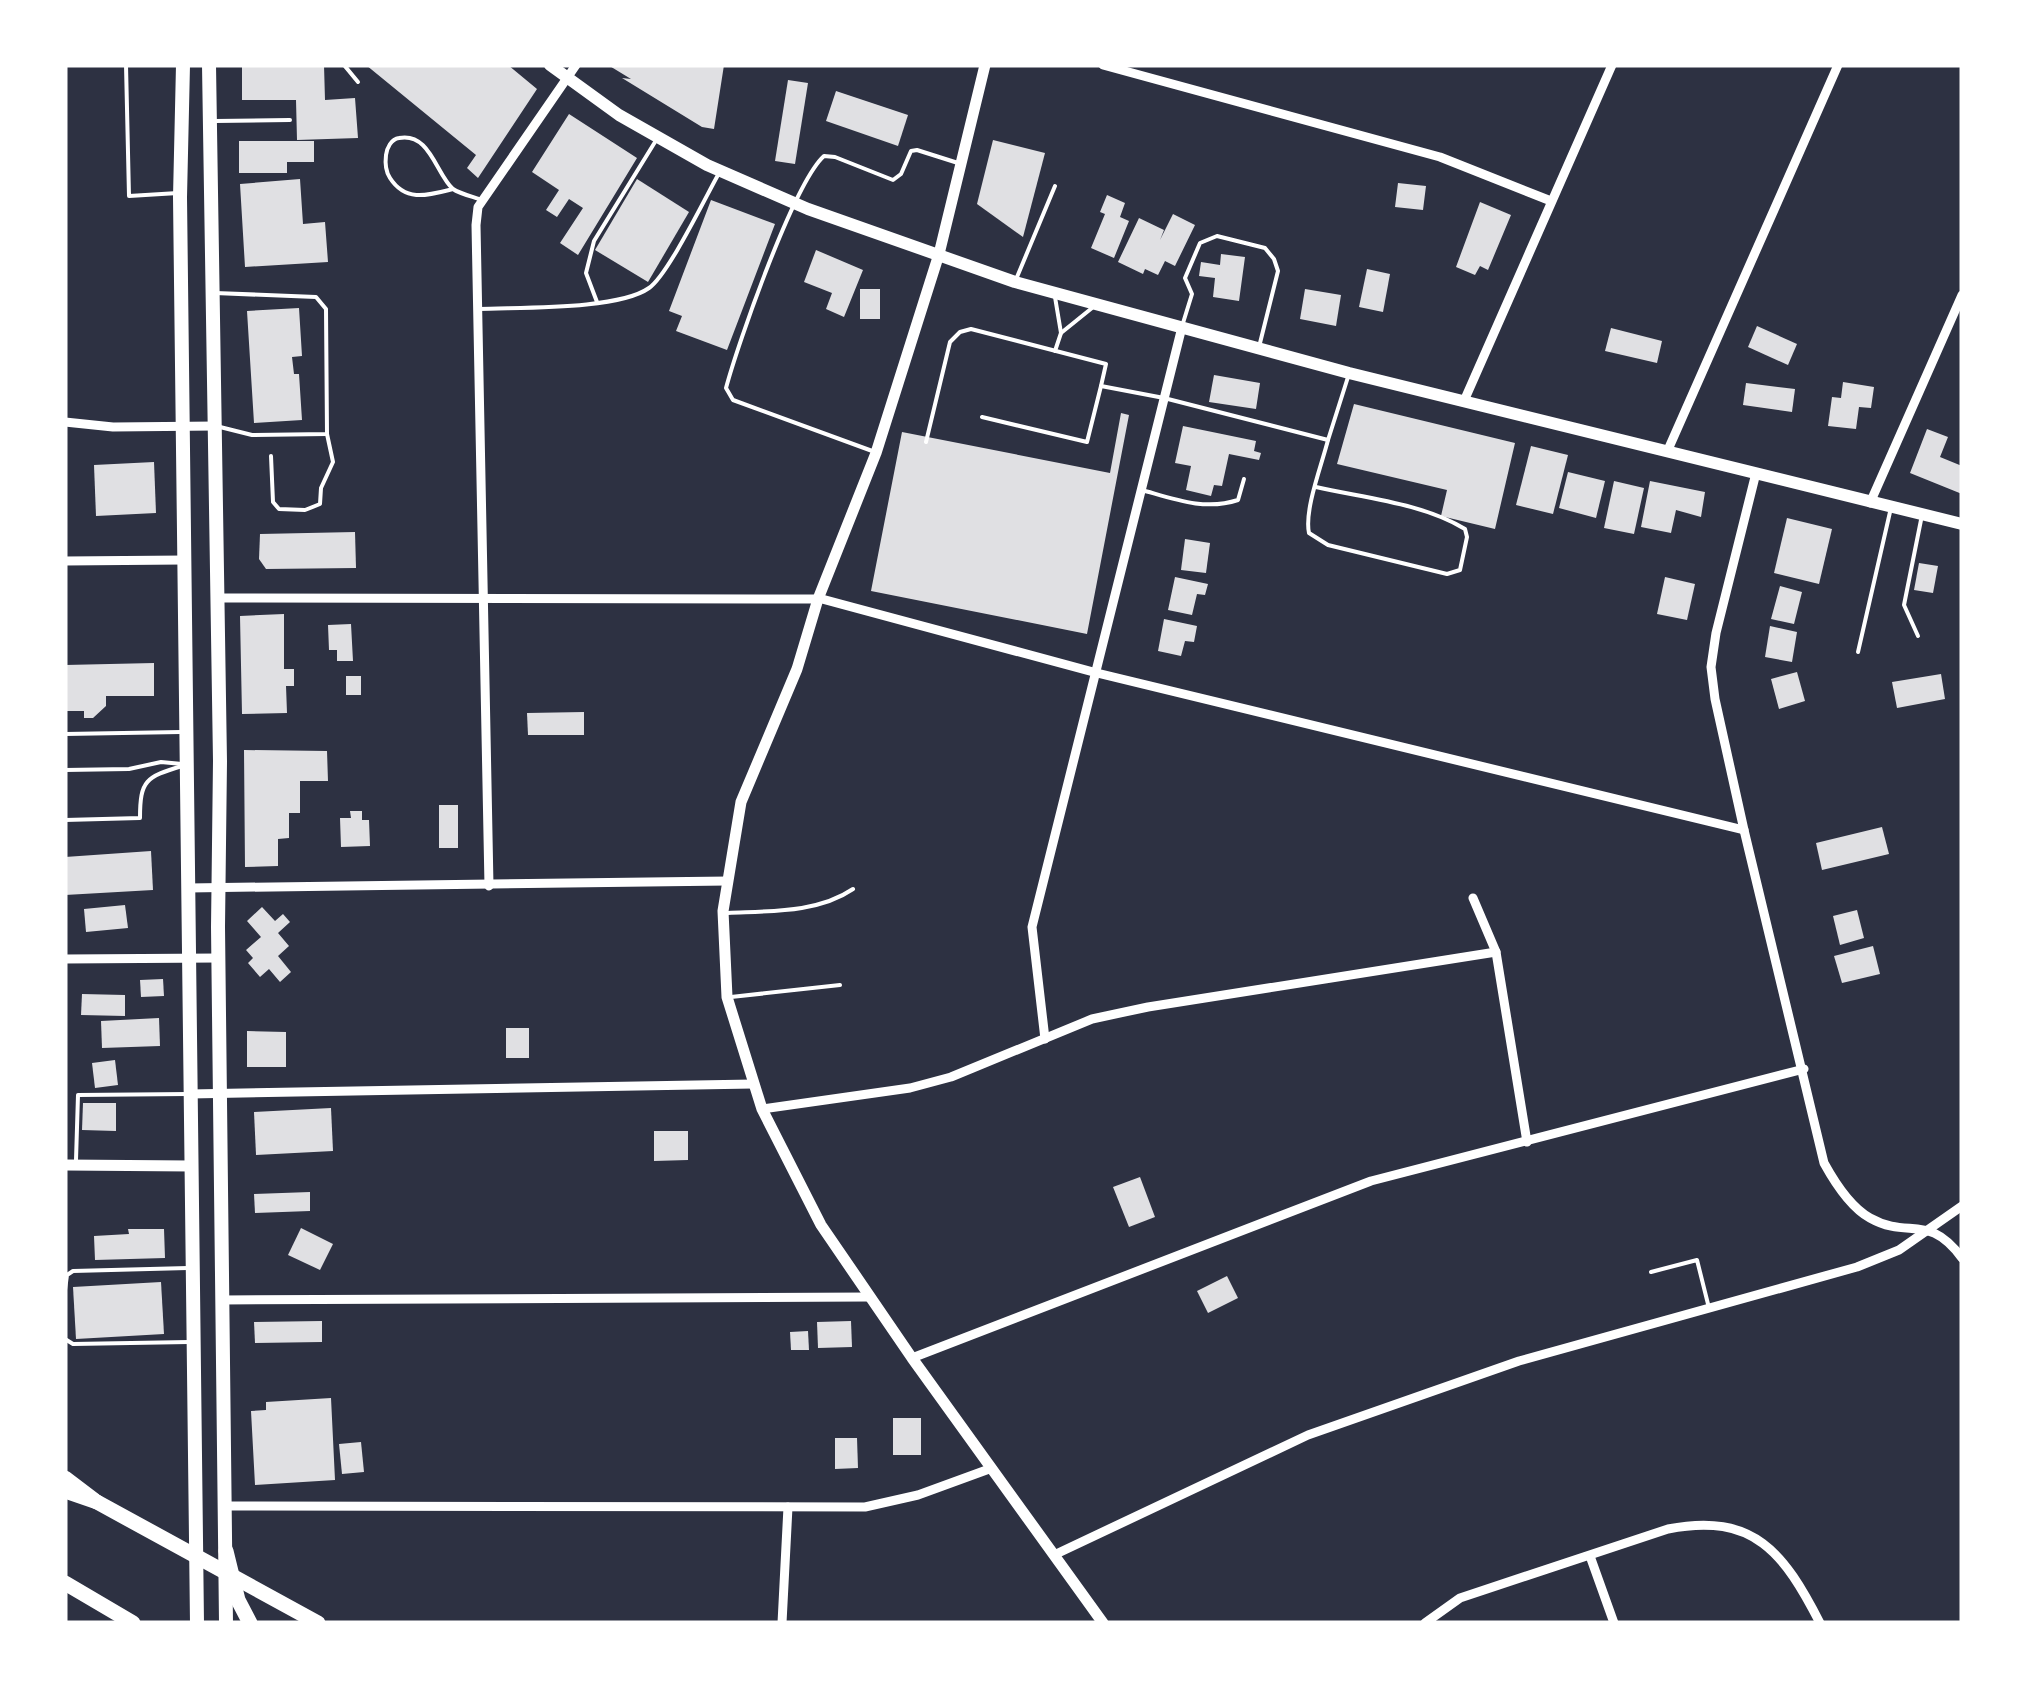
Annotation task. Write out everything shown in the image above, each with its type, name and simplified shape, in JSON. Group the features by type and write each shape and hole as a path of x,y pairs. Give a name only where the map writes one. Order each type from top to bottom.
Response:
{"highway":[{"path":"65,1485 318,1623"},
{"path":"226,1551 238,1600 250,1623"},
{"path":"65,1583 133,1623"}],"main road":[{"path":"183,65 182,426 197,1623"},
{"path":"210,65 226,1623"},
{"path":"550,65 659,137 720,170 796,204 1015,282 1349,373 1962,524"}],"street":[{"path":"490,886 478,206 576,65"},
{"path":"985,65 939,254 876,453 818,599 797,669 741,802 723,914 727,997 762,1109 821,1225 1103,1623"},
{"path":"1103,65 1440,156 1551,202"},
{"path":"1464,401 1612,65"},
{"path":"1667,452 1838,65"},
{"path":"1870,503 1962,294"},
{"path":"1045,1039 1032,927 1182,326"},
{"path":"65,422 113,427 216,426"},
{"path":"1756,473 1716,633 1712,666 1715,699 1824,1163 1842,1192 1870,1218 1897,1226 1927,1228 1944,1237 1962,1258"},
{"path":"65,561 184,560"},
{"path":"218,598 818,599 1097,673 1744,830"},
{"path":"188,888 728,882"},
{"path":"1472,898 1496,952 1527,1142"},
{"path":"762,1109 910,1088 951,1077 1092,1019 1148,1007 1496,952"},
{"path":"65,960 218,958"},
{"path":"912,1358 1371,1181 1804,1069"},
{"path":"190,1094 753,1084"},
{"path":"70,1165 191,1166"},
{"path":"1054,1555 1308,1434 1519,1361 1857,1267 1899,1250 1962,1206"},
{"path":"222,1300 870,1297"},
{"path":"225,1506 788,1508 888,1504 992,1468"},
{"path":"782,1623 788,1508"},
{"path":"1425,1623 1460,1598 1668,1528 1703,1524 1726,1527 1758,1540 1786,1563 1820,1623"},
{"path":"1590,1556 1614,1623"}],"lane":[{"path":"126,65 129,196 180,193"},
{"path":"344,65 358,82"},
{"path":"210,121 290,120"},
{"path":"597,302 586,272 594,241 659,137"},
{"path":"453,188 420,197 404,192 389,176 386,162 387,149 394,139 417,142 429,152 453,188 482,200"},
{"path":"876,453 733,400 726,388 734,356 813,166 824,156 894,180 916,150 962,164"},
{"path":"478,309 597,302 628,298 652,287 686,235 720,170"},
{"path":"1015,282 1055,186"},
{"path":"1182,326 1192,294 1186,278 1200,242 1216,236 1265,248 1278,270 1259,348"},
{"path":"1054,352 1060,333 1055,292"},
{"path":"215,293 316,297 326,309 327,434 333,462 321,488 320,504 305,510 280,509 273,502 271,456"},
{"path":"1060,333 1097,304"},
{"path":"926,442 950,342 960,332 980,330 1106,364 1087,442 982,417"},
{"path":"1316,487 1414,509 1456,524 1467,537 1460,570 1447,574 1328,545 1315,538 1307,524 1316,487 1328,440 1349,373"},
{"path":"1101,386 1328,440"},
{"path":"216,426 252,436 327,434"},
{"path":"1142,490 1193,504 1219,506 1238,500 1244,479"},
{"path":"1858,652 1891,508"},
{"path":"1918,636 1904,605 1922,515"},
{"path":"65,734 186,732"},
{"path":"65,770 129,769 161,762 186,765"},
{"path":"65,820 140,818 140,791 147,779 186,765"},
{"path":"723,914 811,906 839,898 852,888"},
{"path":"727,997 840,985"},
{"path":"70,1165 78,1094 190,1094"},
{"path":"1651,1272 1697,1260 1709,1308"},
{"path":"65,1290 67,1276 73,1271 192,1268"},
{"path":"65,1339 73,1344 193,1342"}],"building":[{"path":"242,65 324,65 325,100 355,98 358,138 297,140 296,100 242,100"},
{"path":"366,65 508,65 537,89 478,178 467,168 476,155"},
{"path":"608,65 724,65 714,129 702,127 622,78 631,79"},
{"path":"788,80 808,83 795,164 775,161"},
{"path":"836,91 908,115 898,146 826,121"},
{"path":"569,114 637,158 578,255 560,243 583,208 569,199 557,217 546,210 559,190 532,172"},
{"path":"993,140 1045,153 1023,237 977,204"},
{"path":"239,141 314,141 314,162 287,162 287,173 239,173"},
{"path":"300,179 303,224 325,222 328,262 245,267 240,184"},
{"path":"637,179 689,212 648,282 595,250"},
{"path":"1398,183 1426,186 1423,210 1395,207"},
{"path":"1107,195 1125,203 1120,217 1129,221 1114,258 1091,248 1105,214 1100,212"},
{"path":"711,200 775,224 727,350 676,331 682,316 669,311"},
{"path":"1480,202 1511,215 1488,270 1480,266 1475,275 1456,267"},
{"path":"1173,214 1195,225 1175,266 1165,261 1158,275 1145,269 1143,274 1118,262 1139,218 1164,230 1160,240"},
{"path":"816,250 863,270 844,317 826,309 832,293 804,282"},
{"path":"1221,254 1245,257 1239,301 1213,297 1215,278 1199,276 1201,262 1220,265"},
{"path":"1367,269 1390,274 1383,312 1359,307"},
{"path":"860,289 880,289 880,319 860,319"},
{"path":"1305,289 1341,295 1336,326 1300,319"},
{"path":"299,308 302,356 292,357 294,374 299,374 302,420 254,423 247,311"},
{"path":"1757,326 1797,344 1788,365 1748,347"},
{"path":"1611,328 1662,341 1657,363 1605,351"},
{"path":"1214,375 1260,383 1256,409 1209,402"},
{"path":"1843,382 1874,387 1871,408 1859,407 1856,429 1828,426 1832,397 1841,398"},
{"path":"1746,383 1795,389 1792,412 1743,405"},
{"path":"1354,404 1515,443 1495,529 1441,516 1447,490 1337,464"},
{"path":"1121,413 1129,415 1087,634 871,591 902,432 1110,473"},
{"path":"1183,426 1256,441 1254,451 1261,453 1259,460 1229,454 1222,486 1214,485 1211,496 1186,490 1191,466 1175,463"},
{"path":"1927,429 1948,437 1940,457 1962,466 1962,494 1910,473"},
{"path":"1531,446 1568,455 1553,514 1516,505"},
{"path":"154,462 156,513 96,516 94,465"},
{"path":"1568,472 1605,481 1596,518 1559,508"},
{"path":"1614,481 1644,488 1634,534 1604,528"},
{"path":"1650,481 1705,492 1701,517 1676,510 1671,533 1641,527"},
{"path":"1787,518 1832,529 1819,584 1774,573"},
{"path":"355,532 356,568 266,569 259,559 260,534"},
{"path":"1185,539 1210,543 1206,573 1181,570"},
{"path":"1919,563 1938,566 1933,593 1914,590"},
{"path":"1175,577 1208,584 1205,595 1197,594 1192,615 1168,610"},
{"path":"1665,577 1695,584 1687,620 1657,614"},
{"path":"1780,586 1802,592 1794,624 1771,619"},
{"path":"284,614 284,669 294,669 294,686 286,686 287,713 242,714 240,616"},
{"path":"1164,619 1197,626 1194,642 1185,641 1181,656 1158,651"},
{"path":"351,624 353,661 337,661 337,650 329,650 328,625"},
{"path":"1770,626 1797,632 1792,662 1765,657"},
{"path":"154,663 154,696 106,696 106,706 93,718 84,718 84,711 65,711 65,665"},
{"path":"1797,672 1805,701 1779,709 1771,679"},
{"path":"1941,674 1945,699 1897,708 1892,682"},
{"path":"346,676 361,676 361,695 346,695"},
{"path":"584,712 584,735 528,735 527,713"},
{"path":"244,750 327,751 328,781 300,781 300,813 289,813 289,838 278,839 278,866 245,867"},
{"path":"439,805 458,805 458,848 439,848"},
{"path":"350,811 362,811 362,820 369,820 370,846 341,847 340,818 351,818"},
{"path":"1882,827 1889,854 1822,870 1816,843"},
{"path":"151,851 153,890 65,895 65,857"},
{"path":"125,905 128,928 86,932 84,909"},
{"path":"262,907 275,921 283,914 290,922 278,933 289,946 278,956 291,972 280,982 269,969 260,977 248,963 253,958 246,950 261,937 247,921"},
{"path":"1857,910 1864,938 1840,945 1833,916"},
{"path":"1873,946 1880,974 1842,983 1834,956"},
{"path":"163,979 164,996 141,997 140,980"},
{"path":"82,994 125,995 125,1016 81,1015"},
{"path":"159,1018 160,1046 102,1048 101,1021"},
{"path":"506,1028 529,1028 529,1058 506,1058"},
{"path":"247,1031 286,1032 286,1067 247,1067"},
{"path":"115,1060 118,1085 95,1088 92,1063"},
{"path":"83,1103 116,1103 116,1131 82,1130"},
{"path":"331,1108 333,1151 256,1155 254,1112"},
{"path":"654,1131 688,1131 688,1160 654,1161"},
{"path":"1140,1177 1155,1217 1129,1227 1113,1187"},
{"path":"310,1192 310,1211 255,1213 254,1194"},
{"path":"301,1228 333,1244 320,1270 288,1255"},
{"path":"128,1229 164,1229 165,1258 95,1260 94,1236 129,1234"},
{"path":"1227,1276 1238,1298 1208,1313 1197,1291"},
{"path":"161,1282 164,1334 76,1339 73,1287"},
{"path":"322,1321 322,1342 255,1343 254,1322"},
{"path":"851,1321 852,1347 818,1348 817,1322"},
{"path":"808,1331 809,1350 791,1350 790,1332"},
{"path":"331,1398 335,1480 255,1485 251,1411 266,1410 266,1402"},
{"path":"893,1418 921,1418 921,1455 893,1455"},
{"path":"835,1438 857,1438 858,1468 835,1469"},
{"path":"361,1442 364,1472 342,1474 339,1444"}]}
